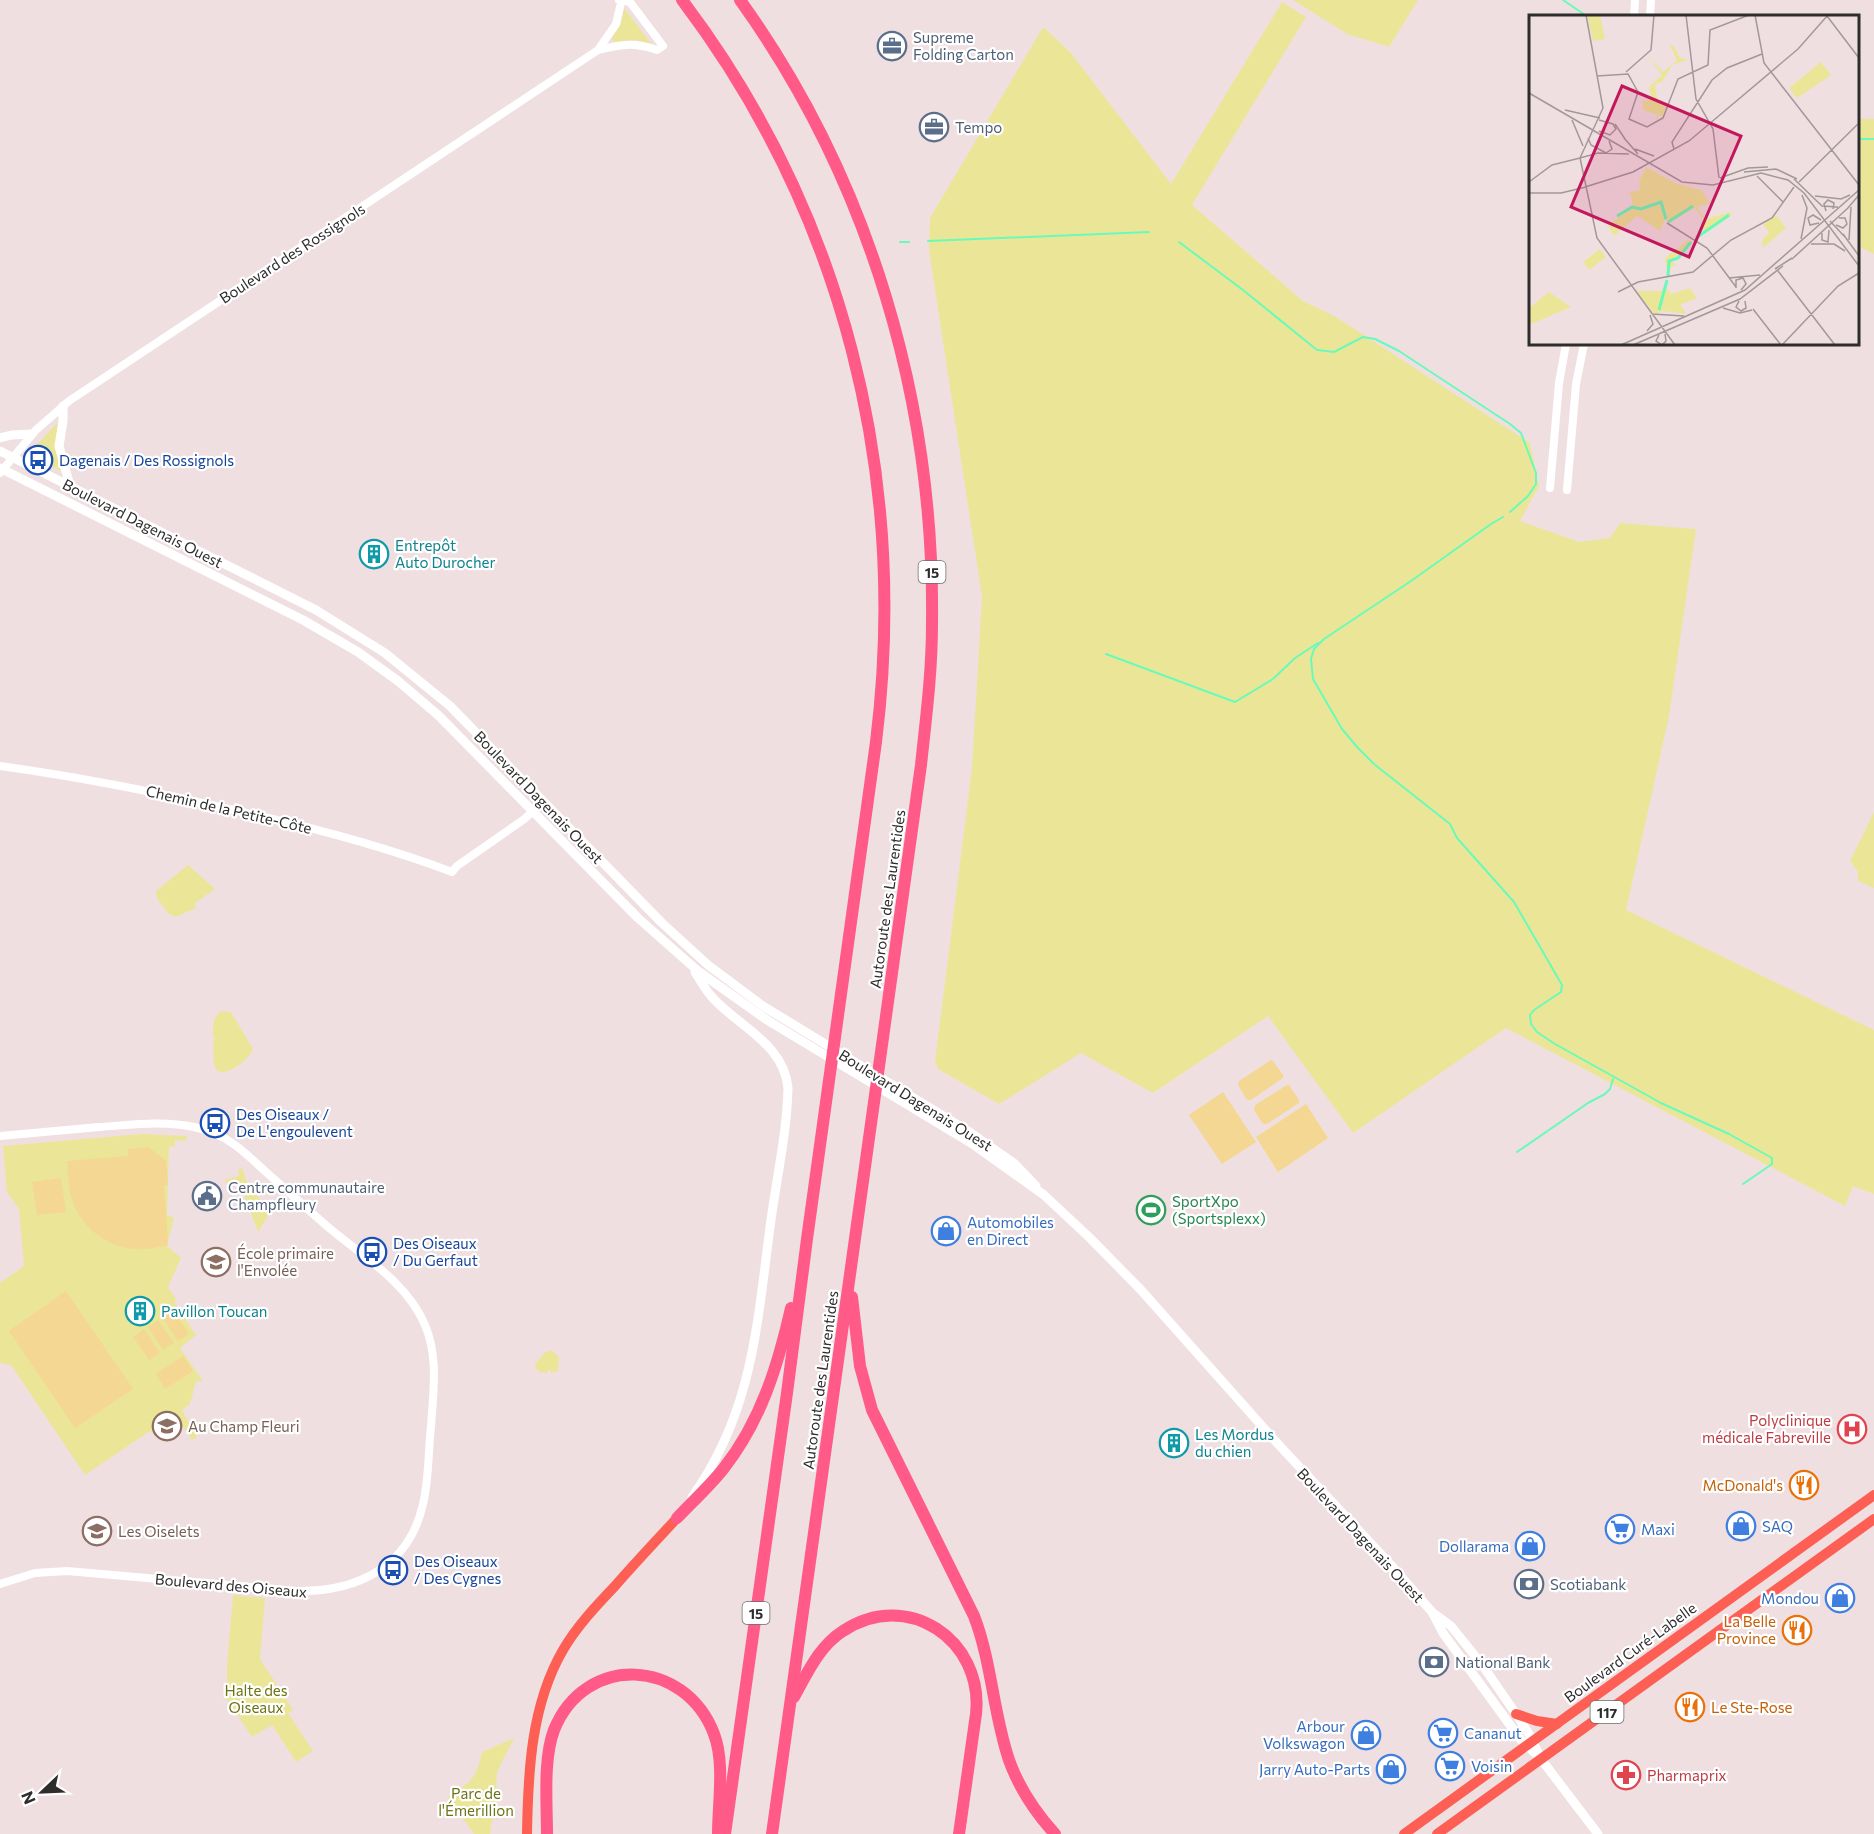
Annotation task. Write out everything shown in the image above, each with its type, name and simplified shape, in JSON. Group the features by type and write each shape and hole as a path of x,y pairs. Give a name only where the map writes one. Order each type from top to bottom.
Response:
{"highway":[{"name":"15","path":"682,0 725,61 760,120 793,185 816,239 840,307 855,359 868,420 880,502 886,617 880,715 807,1239"},
{"name":"Autoroute des Laurentides","path":"740,0 770,44 802,98 832,158 861,225 884,291 903,361 920,442 928,512 932,620 928,703 772,1834"},
{"name":"Autoroute des Laurentides","path":"724,1834 807,1239"},
{"path":"677,1518 723,1470 759,1412 780,1353 807,1239"},
{"path":"850,1278 860,1366 872,1410 974,1616 984,1649 1004,1741 1014,1772 1031,1804 1055,1834"},
{"path":"790,1703 825,1647 852,1625 876,1617 896,1616 922,1621 944,1633 958,1647 969,1665 976,1689 976,1714 959,1834"},
{"path":"547,1834 549,1752 558,1721 573,1700 589,1688 613,1677 636,1674 652,1676 679,1688 699,1706 707,1719 719,1754 717,1834"}],"main road":[{"path":"63,406 59,446 70,486"},
{"path":"0,438 32,434"},
{"name":"Boulevard Dagenais Ouest","path":"0,451 316,610 366,640 403,666 450,706 692,951 747,995 954,1121 1026,1173 1044,1195"},
{"name":"Boulevard Dagenais Ouest","path":"1,470 303,620 358,652 438,714 638,918 691,965 732,997 974,1146 1044,1195 1141,1290 1275,1441 1432,1612 1451,1626 1516,1714 1530,1744 1598,1834"},
{"path":"527,1834 535,1727 553,1669 579,1626 677,1518 715,1462 730,1431 743,1394 754,1340 788,1096 786,1075 778,1058 765,1044 710,995 691,965"},
{"name":"Boulevard Curé-Labelle","path":"1404,1834 1874,1496"},
{"name":"117","path":"1437,1834 1874,1519"},
{"name":"Boulevard Dagenais Ouest","path":"1432,1612 1443,1634 1521,1740 1530,1744"},
{"path":"1516,1714 1537,1721 1557,1724"}],"street":[{"path":"1634,15 1635,0"},
{"path":"1650,15 1651,0"},
{"name":"Boulevard des Rossignols","path":"1,470 32,434 63,406 598,50 626,44 657,50 663,46 630,2 619,3 616,24 598,50"},
{"path":"1550,488 1559,383 1566,345"},
{"path":"1567,490 1576,384 1584,345"},
{"name":"Chemin de la Petite-Côte","path":"0,766 116,784 256,815 357,840 452,872 457,866 533,812"},
{"path":"533,812 544,802"},
{"name":"Boulevard des Oiseaux","path":"0,1136 158,1124 195,1127 225,1138 247,1154 406,1295 420,1314 428,1331 435,1372 426,1483 421,1511 411,1534 400,1551 380,1569 357,1583 330,1590 297,1591 60,1571 35,1573 0,1584"}],"green space":[{"path":"1293,0 1418,0 1389,47 1347,34"},
{"path":"1282,2 1306,17 1192,205 1303,301 1336,317 1530,443 1539,486 1520,521 1579,542 1610,538 1620,523 1696,529 1669,716 1626,910 1874,1030 1874,1194 1853,1186 1845,1206 1506,1028 1353,1133 1268,1016 1153,1093 1081,1053 999,1104 938,1069 935,1061 972,768 982,597 929,250 930,218 1043,27 1071,53 1171,184"},
{"path":"624,8 652,45 636,40 614,42 612,38 621,24"},
{"path":"1859,119 1874,119 1874,254 1859,246"},
{"path":"58,424 56,443 63,472 29,453"},
{"path":"1874,812 1874,888 1858,881 1858,872 1850,861"},
{"path":"188,865 215,889 195,903 195,909 177,916 170,915 159,902 156,891"},
{"path":"222,1011 231,1012 253,1049 237,1067 225,1072 216,1069 213,1040 216,1038 213,1038 216,1016"},
{"path":"141,1134 187,1136 186,1141 175,1140 175,1146 169,1147 167,1216 174,1217 167,1246 181,1258 168,1287 176,1299 174,1302 196,1335 180,1348 203,1381 196,1381 190,1404 182,1410 197,1437 192,1440 175,1415 174,1421 162,1429 169,1439 164,1442 150,1431 85,1475 11,1365 0,1363 0,1283 24,1266 19,1209 7,1192 3,1146"},
{"path":"242,1168 249,1188 268,1207 268,1216 258,1232 240,1183 229,1187 225,1180 239,1176 238,1170"},
{"path":"552,1351 559,1357 558,1371 540,1372 535,1368 536,1363 545,1352"},
{"name":"Halte des Oiseaux","path":"233,1595 265,1598 260,1659 293,1710 288,1713 313,1751 296,1762 272,1725 252,1737 227,1700 227,1665"},
{"name":"Parc de l'Émerillion","path":"514,1738 497,1772 490,1834 474,1834 448,1797 475,1774 482,1752"}],"shaded area":[{"path":"1271,1060 1283,1078 1251,1100 1247,1100 1238,1085 1239,1081"},
{"path":"1287,1085 1299,1103 1267,1124 1263,1124 1254,1110 1255,1105"},
{"path":"1223,1092 1256,1142 1222,1164 1189,1115"},
{"path":"1306,1104 1328,1138 1278,1172 1256,1137"},
{"path":"148,1147 166,1161 168,1185 164,1186 168,1242 167,1246 147,1249 124,1247 104,1239 81,1218 71,1194 67,1161 128,1156 128,1149"},
{"path":"61,1178 66,1212 37,1215 32,1182"},
{"path":"66,1291 133,1389 75,1428 9,1331"},
{"path":"173,1310 189,1334 178,1341 162,1317"},
{"path":"158,1320 174,1343 163,1350 148,1327"},
{"path":"144,1329 160,1353 149,1360 133,1337"},
{"path":"183,1356 193,1371 165,1389 156,1374"}],"waterway":[{"path":"1563,0 1585,15"},
{"path":"1859,139 1874,139"},
{"path":"928,241 1149,232"},
{"path":"900,242 909,242"},
{"path":"1179,242 1317,350 1334,352 1363,337 1375,339 1399,351 1510,424 1521,433 1536,473 1536,484 1528,496 1510,512"},
{"path":"1503,517 1324,639 1314,649 1311,659 1313,679 1342,729 1357,747 1374,764 1450,824 1457,838 1514,902 1562,985 1561,992 1530,1015 1531,1024 1537,1032 1661,1103 1729,1134 1772,1158 1772,1164 1743,1184"},
{"path":"1106,654 1235,702 1273,679 1295,658 1318,643"},
{"path":"1517,1152 1588,1103 1605,1094 1610,1089 1613,1079"}],"place":[{"name":"Supreme Folding Carton","path":"892,46"},
{"name":"Tempo","path":"934,127"},
{"name":"Dagenais / Des Rossignols","path":"38,460"},
{"name":"Entrepôt Auto Durocher","path":"374,554"},
{"name":"Des Oiseaux / De L'engoulevent","path":"215,1123"},
{"name":"Centre communautaire Champfleury","path":"207,1196"},
{"name":"SportXpo (Sportsplexx)","path":"1151,1210"},
{"name":"Automobiles en Direct","path":"946,1231"},
{"name":"Des Oiseaux / Du Gerfaut","path":"372,1252"},
{"name":"École primaire l'Envolée","path":"216,1262"},
{"name":"Pavillon Toucan","path":"140,1311"},
{"name":"Au Champ Fleuri","path":"167,1426"},
{"name":"Polyclinique médicale Fabreville","path":"1852,1429"},
{"name":"Les Mordus du chien","path":"1174,1443"},
{"name":"McDonald's","path":"1804,1485"},
{"name":"SAQ","path":"1741,1526"},
{"name":"Maxi","path":"1620,1529"},
{"name":"Les Oiselets","path":"97,1531"},
{"name":"Dollarama","path":"1530,1546"},
{"name":"Des Oiseaux / Des Cygnes","path":"393,1570"},
{"name":"Scotiabank","path":"1529,1584"},
{"name":"Mondou","path":"1840,1598"},
{"name":"La Belle Province","path":"1797,1630"},
{"name":"National Bank","path":"1434,1662"},
{"name":"Le Ste-Rose","path":"1690,1707"},
{"name":"Cananut","path":"1443,1733"},
{"name":"Arbour Volkswagon","path":"1366,1735"},
{"name":"Voisin","path":"1450,1766"},
{"name":"Jarry Auto-Parts","path":"1391,1769"},
{"name":"Pharmaprix","path":"1626,1775"}]}
